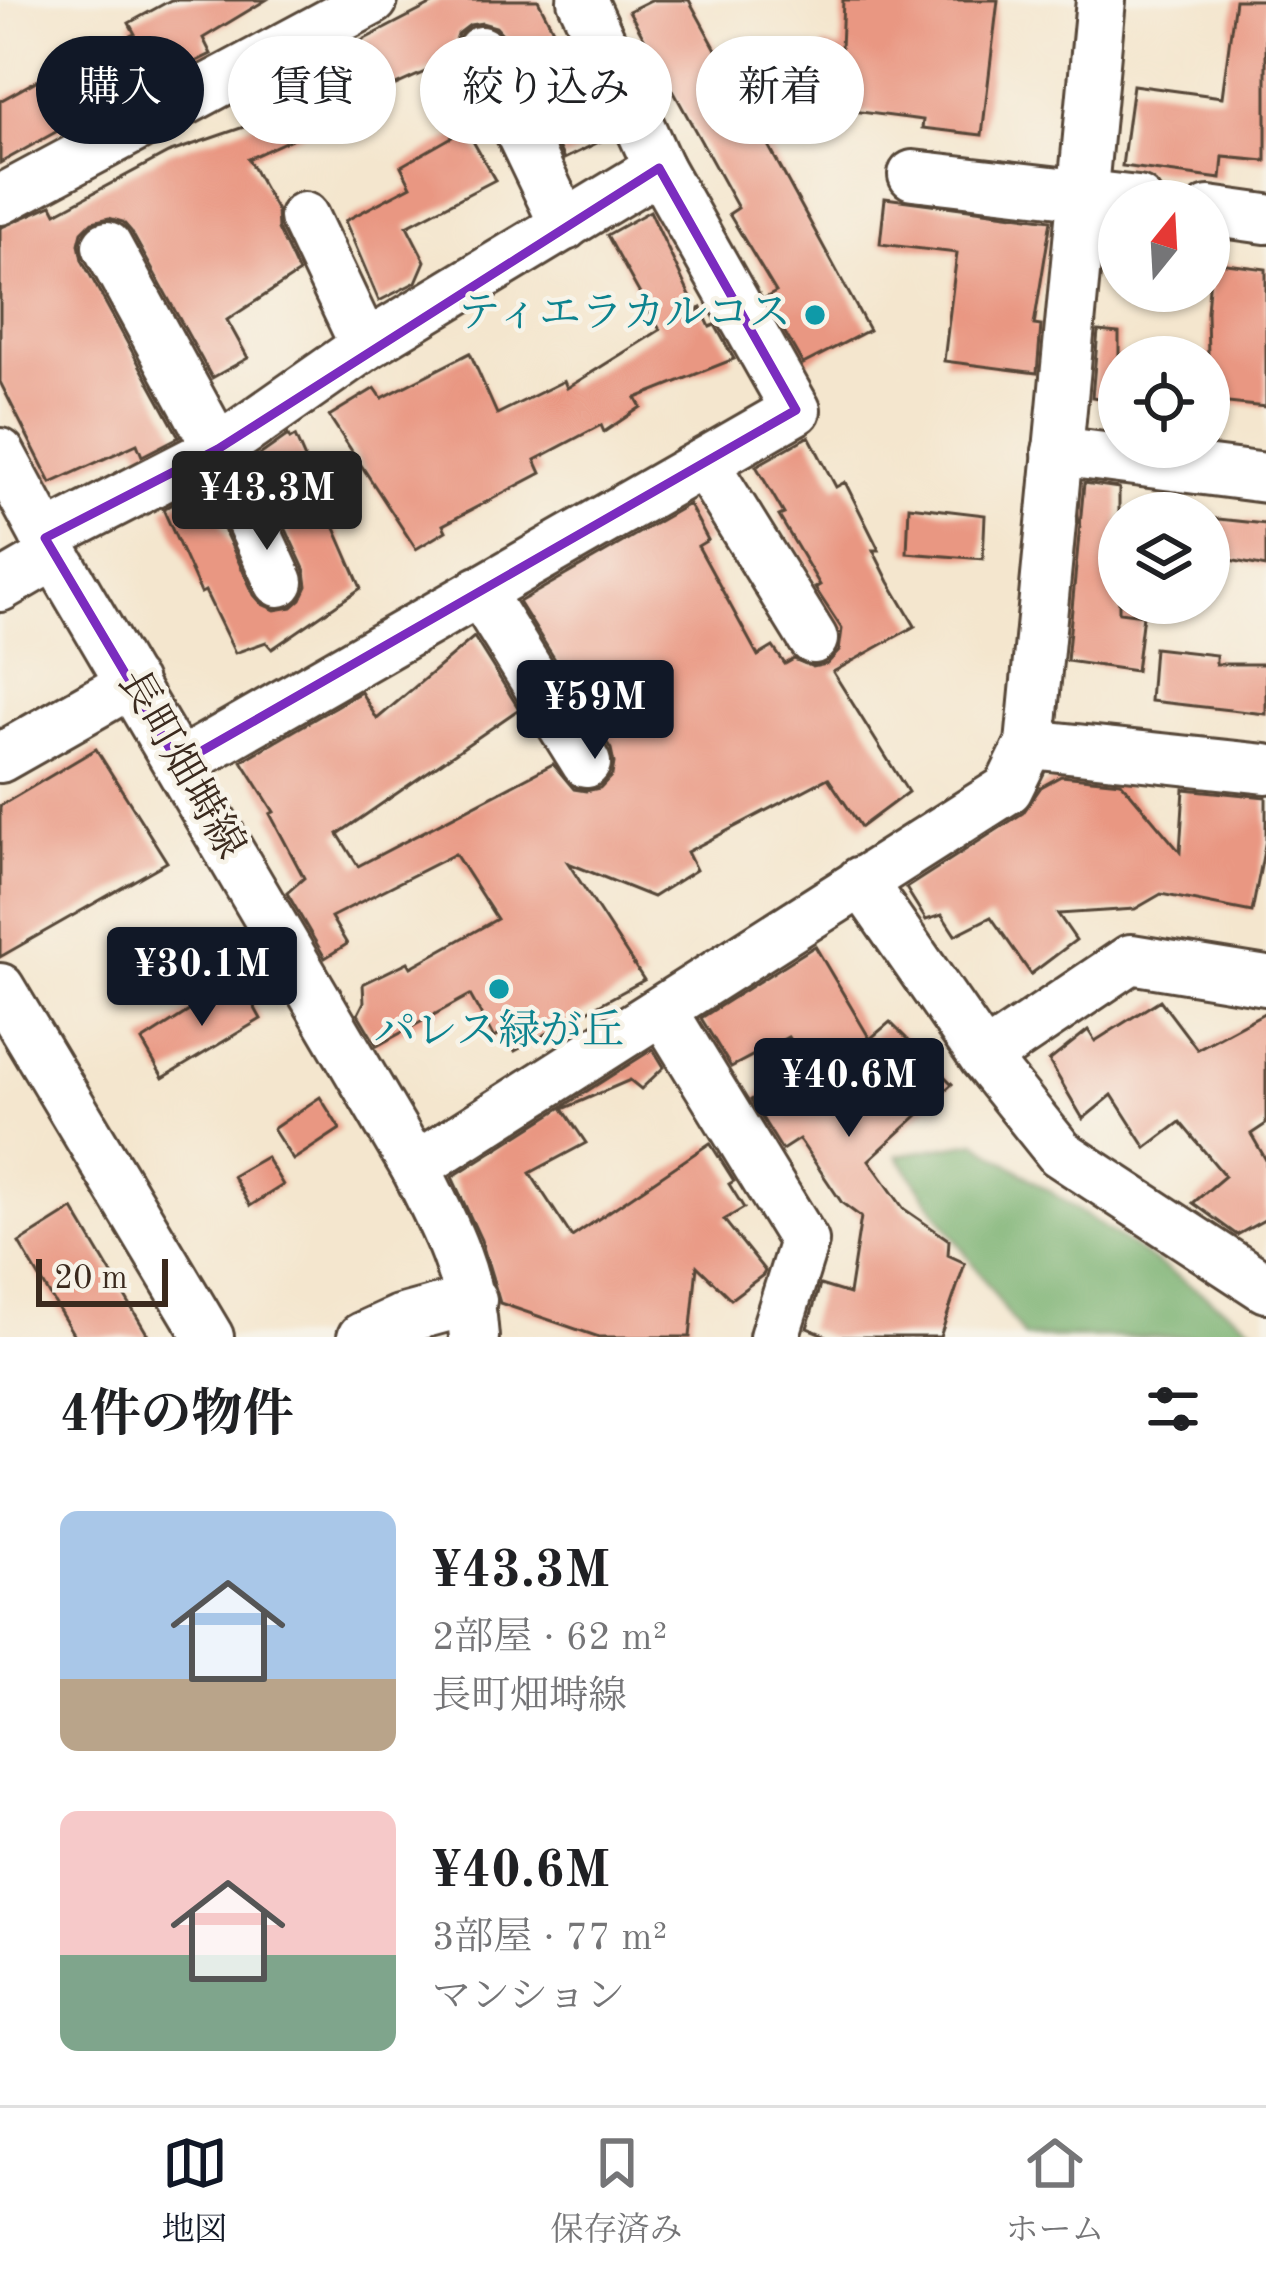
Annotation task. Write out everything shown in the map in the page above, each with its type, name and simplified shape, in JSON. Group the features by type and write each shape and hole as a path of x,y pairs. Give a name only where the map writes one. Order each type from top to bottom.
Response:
{"street":[{"path":"0,200 373,0"},
{"path":"179,764 796,410 659,168 582,0"},
{"path":"415,1167 1008,789 1030,744 1101,0"},
{"path":"526,144 565,226"},
{"path":"0,587 50,547 218,448 365,346 659,168"},
{"path":"913,176 1098,195"},
{"path":"1230,214 1266,219"},
{"path":"304,218 365,346"},
{"path":"106,246 218,448 279,582"},
{"path":"1057,451 1266,478"},
{"name":"長町畑塒線","path":"0,453 50,547 415,1167 457,1251 473,1319"},
{"path":"704,463 813,639"},
{"path":"479,591 586,763"},
{"path":"0,758 132,683"},
{"path":"1030,744 1266,769"},
{"path":"861,881 984,1058 1060,1153 1266,1288"},
{"path":"984,1058 1131,958 1266,981"},
{"path":"0,988 209,1337"},
{"path":"663,1011 804,1240 774,1337"},
{"path":"362,1337 399,1320 473,1319"}],"highlighted area":[{"path":"659,168 796,410 179,764 45,538 218,449"}],"green space":[{"path":"976,1142 1266,1337 1024,1337 897,1155"}],"building":[{"path":"171,0 266,0 204,37 130,36 135,34 129,23"},
{"path":"440,0 538,0 556,36 504,36 496,27 482,23 470,25 457,36 420,36 420,74 396,85 396,36 371,36"},
{"path":"651,0 689,0 709,36 696,36 696,132 672,89 672,36 643,36 629,11"},
{"path":"843,0 998,0 982,135 922,128 923,120 864,112 864,36 842,36"},
{"path":"1235,0 1266,0 1266,161 1223,157 1221,179 1122,166 1133,85 1222,97"},
{"path":"36,81 36,143 0,163 0,101"},
{"path":"228,132 228,144 281,144 248,159 277,211 278,229 299,273 227,320 248,358 212,378 131,231 123,222 109,218 92,222 82,232 82,260 179,437 142,456 137,444 51,483 0,382 0,228 52,205 56,213 168,153"},
{"path":"440,144 475,144 495,180 407,226 425,261 416,282 379,301 345,221 411,186 401,166"},
{"path":"557,144 595,144 564,159"},
{"path":"703,144 768,144 869,330 803,364 765,298 776,292 729,214 738,208"},
{"path":"885,198 1051,220 1034,325 1041,326 1037,373 944,361 957,253 880,244"},
{"path":"650,211 697,311 701,308 710,327 715,325 734,359 636,398 641,407 604,432 601,425 535,460 541,473 443,525 446,531 416,549 329,416 375,388 382,398 470,353 497,414 564,381 567,388 660,330 607,235"},
{"path":"1230,264 1266,269 1266,407 1230,403 1230,336 1208,336 1207,312 1230,312"},
{"path":"1098,331 1119,333 1098,336 1098,398 1092,397"},
{"path":"288,435 290,439 295,436 361,588 272,649 266,642 235,653 163,509 205,488 254,595 275,610 292,607 307,586 305,571 254,459"},
{"path":"809,436 836,487 845,482 879,550 873,550 915,626 833,672 908,792 861,827 828,778 687,852 696,870 653,897 568,863 644,980 515,1051 504,1032 494,1038 470,995 377,1046 358,1014 364,1002 363,984 408,962 411,967 497,919 455,854 331,917 347,944 325,958 287,893 304,878 270,814 274,812 242,761 361,692 377,719 474,637 519,709 338,834 358,866 553,764 574,789 600,788 612,775 611,749 519,602 689,504 708,540 698,546 758,656 773,647 785,664 794,659 813,667 827,664 839,651 842,629 815,588 820,585 756,466"},
{"path":"1084,483 1119,488 1119,492 1098,492 1098,624 1142,624 1136,671 1067,661"},
{"path":"909,506 985,515 983,559 907,553"},
{"path":"1230,520 1266,524 1266,567 1230,560"},
{"path":"1154,648 1216,655 1216,664 1266,664 1266,714 1150,701"},
{"path":"96,749 167,862 0,957 0,806"},
{"path":"1061,776 1121,782 1180,852 1184,789 1266,797 1266,840 1252,912 1161,894 1135,909 1058,914 1076,940 1031,974 991,917 955,935 942,915 926,920 906,888 1023,813 1041,787"},
{"path":"815,946 870,1039 890,1022 952,1084 869,1160 904,1209 949,1240 948,1255 965,1263 940,1337 829,1337 807,1328 820,1285 849,1294 861,1217 842,1203 799,1139 782,1150 751,1100 803,1060 788,1037 731,1067 701,1018"},
{"path":"239,979 261,1019 163,1078 142,1041"},
{"path":"1160,1000 1197,1049 1266,1012 1266,1124 1251,1134 1266,1160 1266,1219 1237,1235 1193,1203 1225,1176 1180,1122 1146,1148 1112,1095 1083,1119 1049,1061 1088,1030 1095,1041"},
{"path":"653,1049 664,1067 641,1089 630,1080 563,1109 586,1143 530,1173 572,1237 710,1143 734,1181 729,1184 744,1208 724,1220 765,1271 763,1275 731,1299 697,1266 690,1337 599,1337 500,1303 481,1240 452,1177"},
{"path":"320,1097 340,1129 293,1160 273,1129"},
{"path":"266,1157 283,1185 250,1206 233,1176"},
{"path":"73,1209 149,1337 75,1337 19,1243"}],"place":[{"name":"ティエラカルコス","path":"815,315"},
{"name":"パレス緑が丘","path":"499,989"}]}
